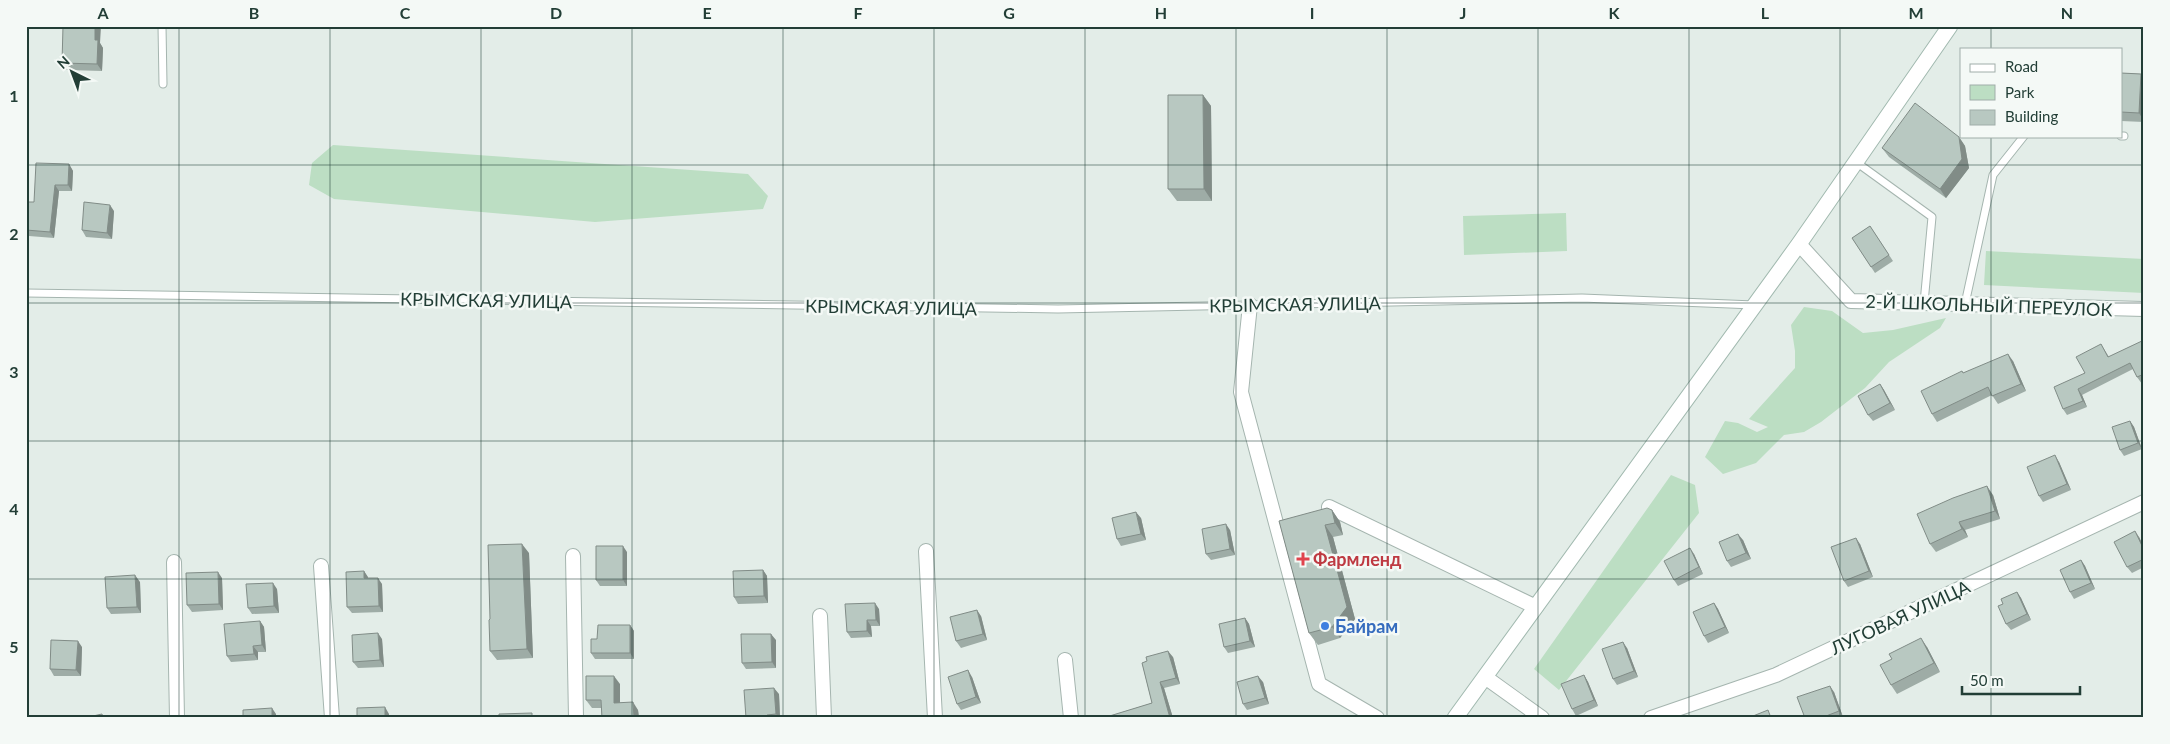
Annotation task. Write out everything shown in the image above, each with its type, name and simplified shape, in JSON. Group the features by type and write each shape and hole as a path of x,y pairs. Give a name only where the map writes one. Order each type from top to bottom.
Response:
{"main road":[{"path":"1455,718 1799,244 1950,26"}],"street":[{"name":"2-Й ШКОЛЬНЫЙ ПЕРЕУЛОК","path":"1799,244 1851,301 2144,309"},
{"path":"1250,305 1242,392 1319,684 1377,718"},
{"name":"ЛУГОВАЯ УЛИЦА","path":"1651,718 1776,675 2144,502"},
{"path":"1329,507 1536,607"},
{"path":"926,550 935,718"},
{"path":"573,556 576,718"},
{"path":"174,562 178,718"},
{"path":"321,566 332,718"},
{"path":"820,616 824,718"},
{"path":"1065,660 1071,718"},
{"path":"1485,677 1542,718"}],"lane":[{"path":"162,26 163,84"},
{"path":"1966,304 1993,176 2022,138"},
{"path":"1856,162 1932,217 1924,303"},
{"name":"КРЫМСКАЯ УЛИЦА","path":"26,293 1058,309 1582,298 1755,305"}],"green space":[{"path":"333,145 748,174 768,196 763,209 595,222 334,199 309,185 312,163"},
{"path":"1566,213 1567,251 1464,255 1463,216"},
{"path":"1986,251 2144,259 2144,293 1984,285"},
{"path":"1804,307 1832,311 1863,333 1893,330 1946,318 1940,328 1889,362 1865,388 1821,422 1804,432 1784,435 1756,463 1723,474 1705,457 1725,421 1738,423 1757,432 1768,427 1749,419 1795,368 1795,351 1791,325"},
{"path":"1671,475 1695,485 1699,513 1559,690 1534,669"}],"building":[{"path":"63,26 95,26 95,40 98,40 97,64 62,63"},
{"path":"2122,73 2141,74 2139,113 2122,112"},
{"path":"1168,95 1203,95 1204,189 1168,189"},
{"path":"1915,103 1959,137 1962,159 1940,189 1882,148"},
{"path":"36,163 69,164 68,185 55,185 50,232 26,230 27,202 34,202"},
{"path":"84,202 110,205 107,233 82,230"},
{"path":"1870,226 1889,255 1871,267 1852,238"},
{"path":"2144,340 2144,374 2137,377 2130,363 2078,389 2083,401 2063,409 2054,387 2085,373 2076,357 2101,344 2108,357"},
{"path":"2008,354 2021,384 1992,396 1988,387 1932,414 1921,391 1962,371 1963,373"},
{"path":"1880,384 1890,403 1868,415 1858,396"},
{"path":"2130,421 2138,443 2120,450 2112,427"},
{"path":"2055,455 2067,484 2039,496 2027,467"},
{"path":"1987,486 1995,511 1959,522 1962,529 1930,544 1917,514"},
{"path":"1327,508 1332,510 1335,523 1325,525 1347,607 1332,627 1309,633 1279,521"},
{"path":"1136,512 1141,534 1117,539 1112,518"},
{"path":"1226,524 1230,549 1206,554 1202,529"},
{"path":"2135,531 2144,550 2144,559 2127,567 2114,542"},
{"path":"1738,534 1746,553 1727,561 1719,542"},
{"path":"1856,538 1869,571 1844,581 1831,547"},
{"path":"522,544 527,649 490,651 488,545"},
{"path":"596,546 623,546 623,580 596,580"},
{"path":"1690,548 1699,567 1674,580 1664,561"},
{"path":"2081,560 2091,583 2070,592 2060,570"},
{"path":"763,570 764,596 734,597 733,571"},
{"path":"364,571 364,578 378,578 379,606 347,607 346,572"},
{"path":"218,572 219,604 187,605 186,573"},
{"path":"135,575 137,607 107,608 105,577"},
{"path":"273,583 274,606 248,608 246,584"},
{"path":"2017,592 2027,614 2006,624 1998,606 2003,604 2001,599"},
{"path":"875,603 876,620 867,620 867,631 847,632 845,604"},
{"path":"1714,603 1725,627 1704,636 1693,612"},
{"path":"977,610 983,634 956,641 950,617"},
{"path":"1245,618 1250,641 1224,647 1219,624"},
{"path":"260,621 262,645 253,646 254,654 227,656 224,624"},
{"path":"598,625 630,625 630,653 591,653 591,639 597,639"},
{"path":"378,633 380,660 353,662 352,635"},
{"path":"741,634 771,634 772,662 742,663"},
{"path":"1921,638 1934,663 1891,685 1880,665 1892,659 1889,654"},
{"path":"51,640 78,641 76,670 50,669"},
{"path":"1623,642 1634,671 1613,679 1602,649"},
{"path":"1168,651 1176,678 1160,682 1170,718 1103,718 1152,703 1142,663 1147,661 1146,657"},
{"path":"968,670 976,697 957,704 948,677"},
{"path":"1584,675 1594,700 1572,709 1561,684"},
{"path":"586,676 614,676 614,703 633,702 634,718 602,718 601,700 586,700"},
{"path":"1258,676 1265,698 1243,704 1237,682"},
{"path":"1830,686 1839,711 1821,718 1805,718 1797,697"},
{"path":"774,688 776,714 767,715 767,718 746,718 744,690"},
{"path":"385,707 385,718 357,718 357,708"},
{"path":"272,708 272,718 243,718 243,710"},
{"path":"1768,710 1771,718 1748,718"},
{"path":"532,713 532,718 499,718 499,714"},
{"path":"102,714 103,718 84,718"}],"place":[{"name":"Фармленд","path":"1303,559"},
{"name":"Байрам","path":"1325,626"}]}
